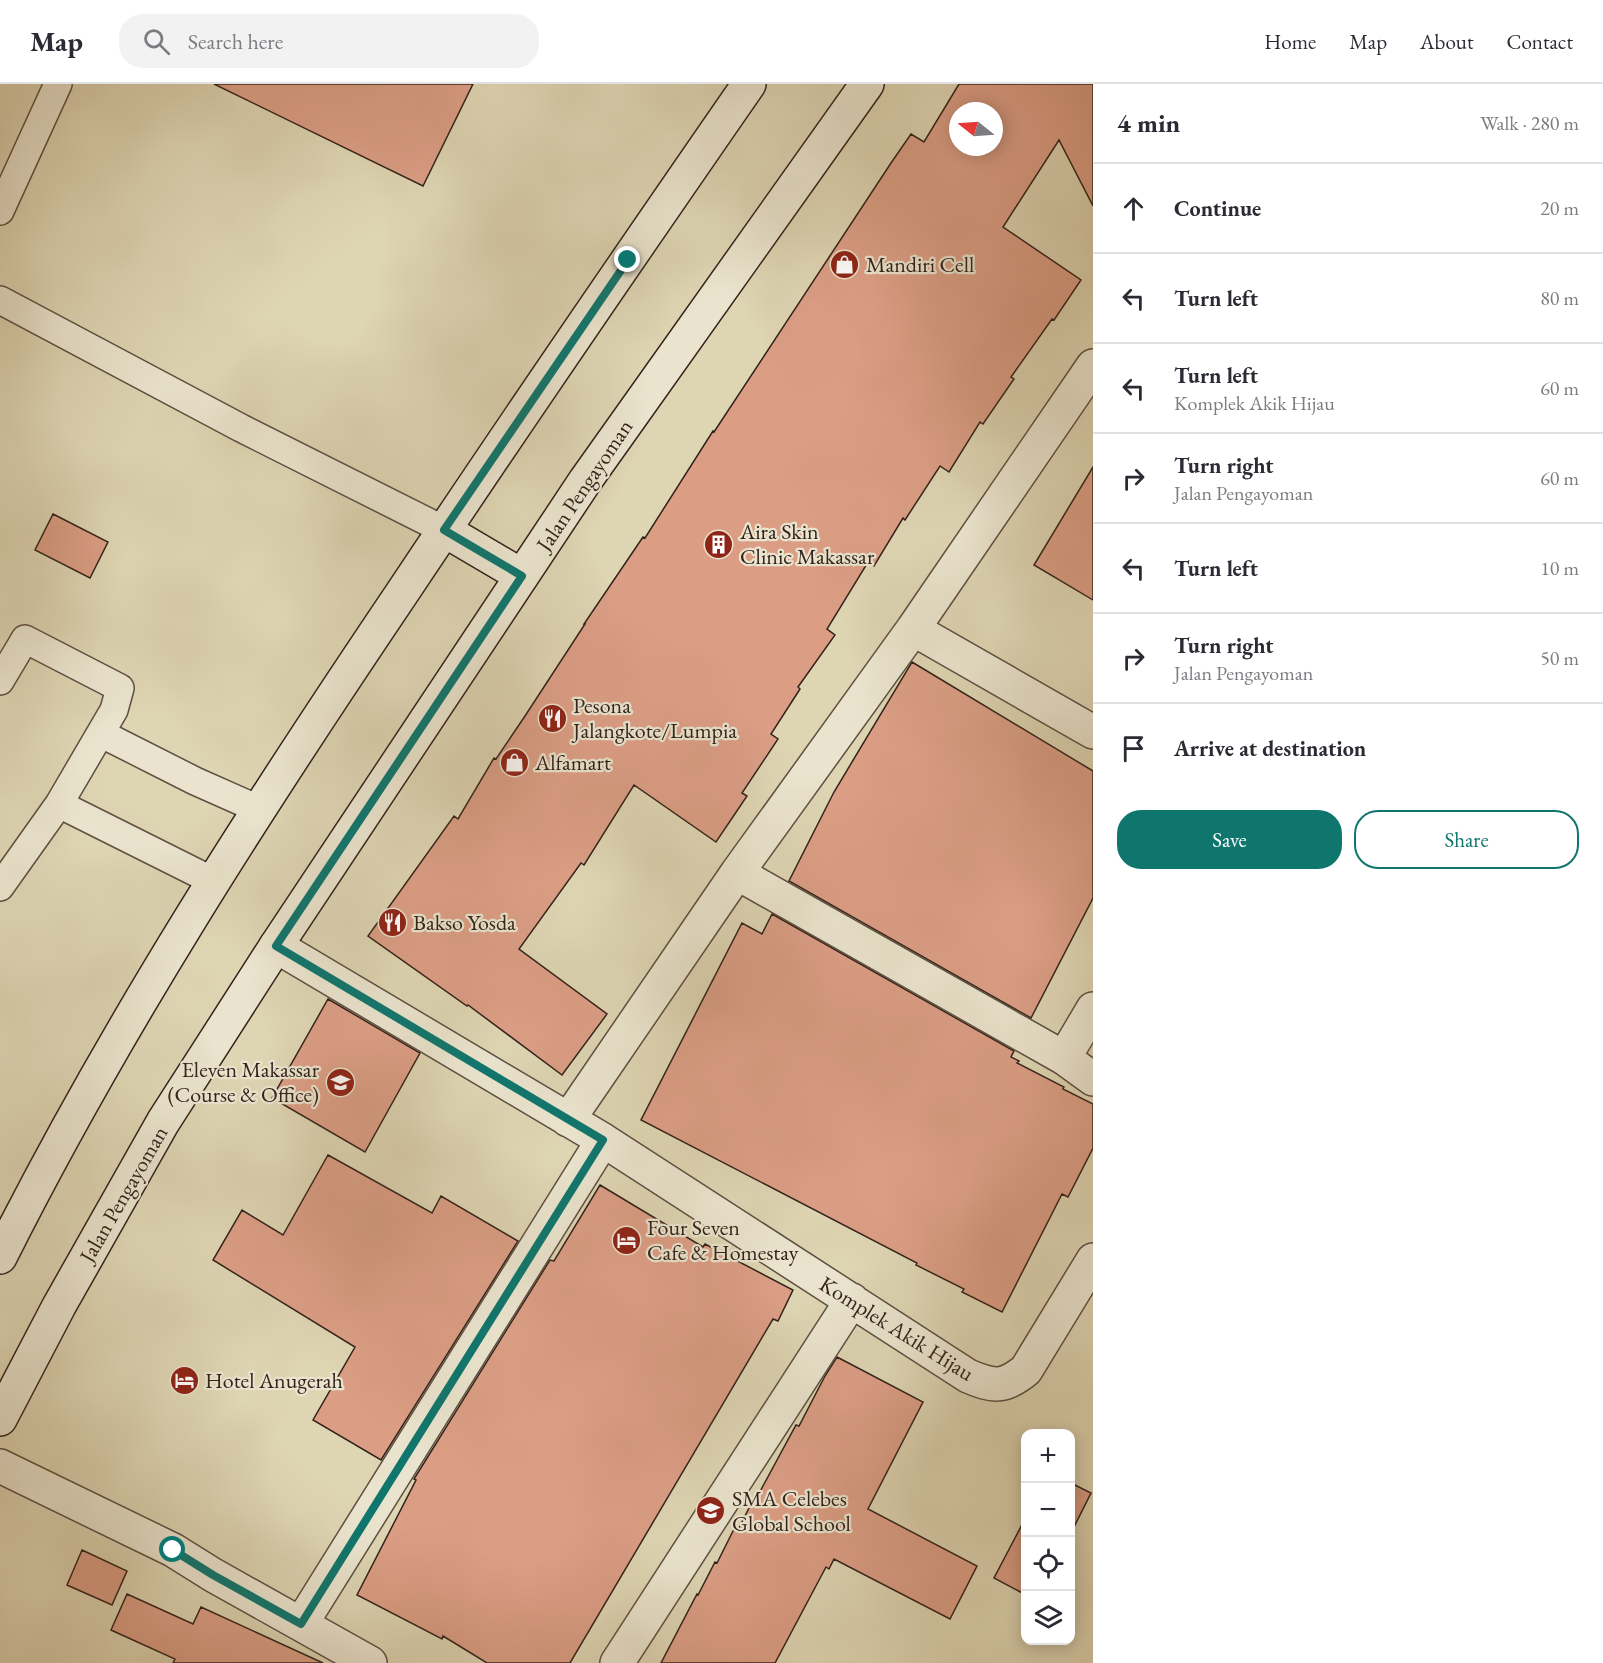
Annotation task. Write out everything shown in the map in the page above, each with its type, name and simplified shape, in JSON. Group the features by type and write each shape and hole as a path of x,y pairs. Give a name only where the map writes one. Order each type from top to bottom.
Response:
{"street":[{"path":"0,1257 38,1182 168,953 258,809 444,530 749,84"},
{"name":"Jalan Pengayoman","path":"0,1419 59,1306 164,1122 276,946 585,481 867,84"},
{"path":"568,1120 737,873 913,629 1093,366"},
{"path":"444,530 522,576"},
{"path":"913,629 1093,732"},
{"path":"737,873 1064,1058 1093,1079"},
{"name":"Komplek Akik Hijau","path":"276,946 603,1140 968,1376 982,1382 999,1385 1013,1381 1026,1370 1093,1260"},
{"path":"1064,1058 1093,1009"},
{"path":"301,1624 603,1140"},
{"path":"0,1232 38,1182"},
{"path":"617,1663 852,1300"},
{"path":"0,1466 173,1550 370,1663"}],"lane":[{"path":"0,211 58,84"},
{"path":"0,300 241,428 444,530"},
{"path":"0,681 25,639 120,688 114,710 102,734 59,804 0,886"},
{"path":"102,734 195,781 258,809"},
{"path":"59,804 213,881"}],"building":[{"path":"214,84 473,84 423,186"},
{"path":"959,84 1093,84 1093,206 1059,140 1003,227 1081,280 1011,377 1014,379 983,424 980,422 949,472 940,466 905,520 903,518 874,566 868,562 827,629 835,635 798,687 800,689 771,734 778,739 742,793 747,796 716,842 634,785 584,865 581,863 519,949 607,1014 562,1075 468,1005 368,936 454,816 458,819 494,758 496,759 525,716 643,537 645,538 713,431 911,134 924,142"},
{"path":"1093,467 1093,600 1034,565"},
{"path":"53,514 108,542 90,578 35,550"},
{"path":"912,662 1093,771 1093,898 1031,1018 789,881 834,792"},
{"path":"772,914 1014,1051 1011,1057 1019,1061 1017,1063 1093,1104 1093,1148 1068,1197 1062,1194 1002,1312 962,1292 964,1289 916,1265 917,1263 641,1120 742,923 762,934"},
{"path":"328,999 420,1053 365,1152 272,1098"},
{"path":"328,1155 432,1213 441,1196 518,1241 381,1460 313,1420 355,1347 213,1260 242,1210 283,1235"},
{"path":"600,1185 703,1247 705,1244 793,1290 778,1321 773,1319 570,1663 487,1663 443,1636 442,1639 357,1595 416,1480 414,1479 550,1260 554,1261"},
{"path":"837,1357 923,1402 868,1509 977,1566 950,1619 834,1559 829,1569 826,1567 775,1663 661,1663 715,1562 717,1563 734,1529 738,1530 755,1496 757,1497 796,1425 799,1426"},
{"path":"1075,1485 1091,1493 1075,1525"},
{"path":"1021,1527 1021,1592 994,1578"},
{"path":"82,1550 127,1571 112,1605 67,1585"},
{"path":"127,1594 193,1624 201,1607 323,1663 173,1663 175,1659 111,1630"}],"place":[{"name":"Mandiri Cell","path":"845,264"},
{"name":"Aira Skin Clinic Makassar","path":"719,544"},
{"name":"Pesona Jalangkote/Lumpia","path":"552,718"},
{"name":"Alfamart","path":"514,762"},
{"name":"Bakso Yosda","path":"392,922"},
{"name":"Eleven Makassar (Course & Office)","path":"340,1082"},
{"name":"Four Seven Cafe & Homestay","path":"626,1240"},
{"name":"Hotel Anugerah","path":"184,1380"},
{"name":"SMA Celebes Global School","path":"711,1511"}],"route":[{"path":"173,1550 301,1624 603,1140 276,946 522,576 444,530 628,260"}]}
